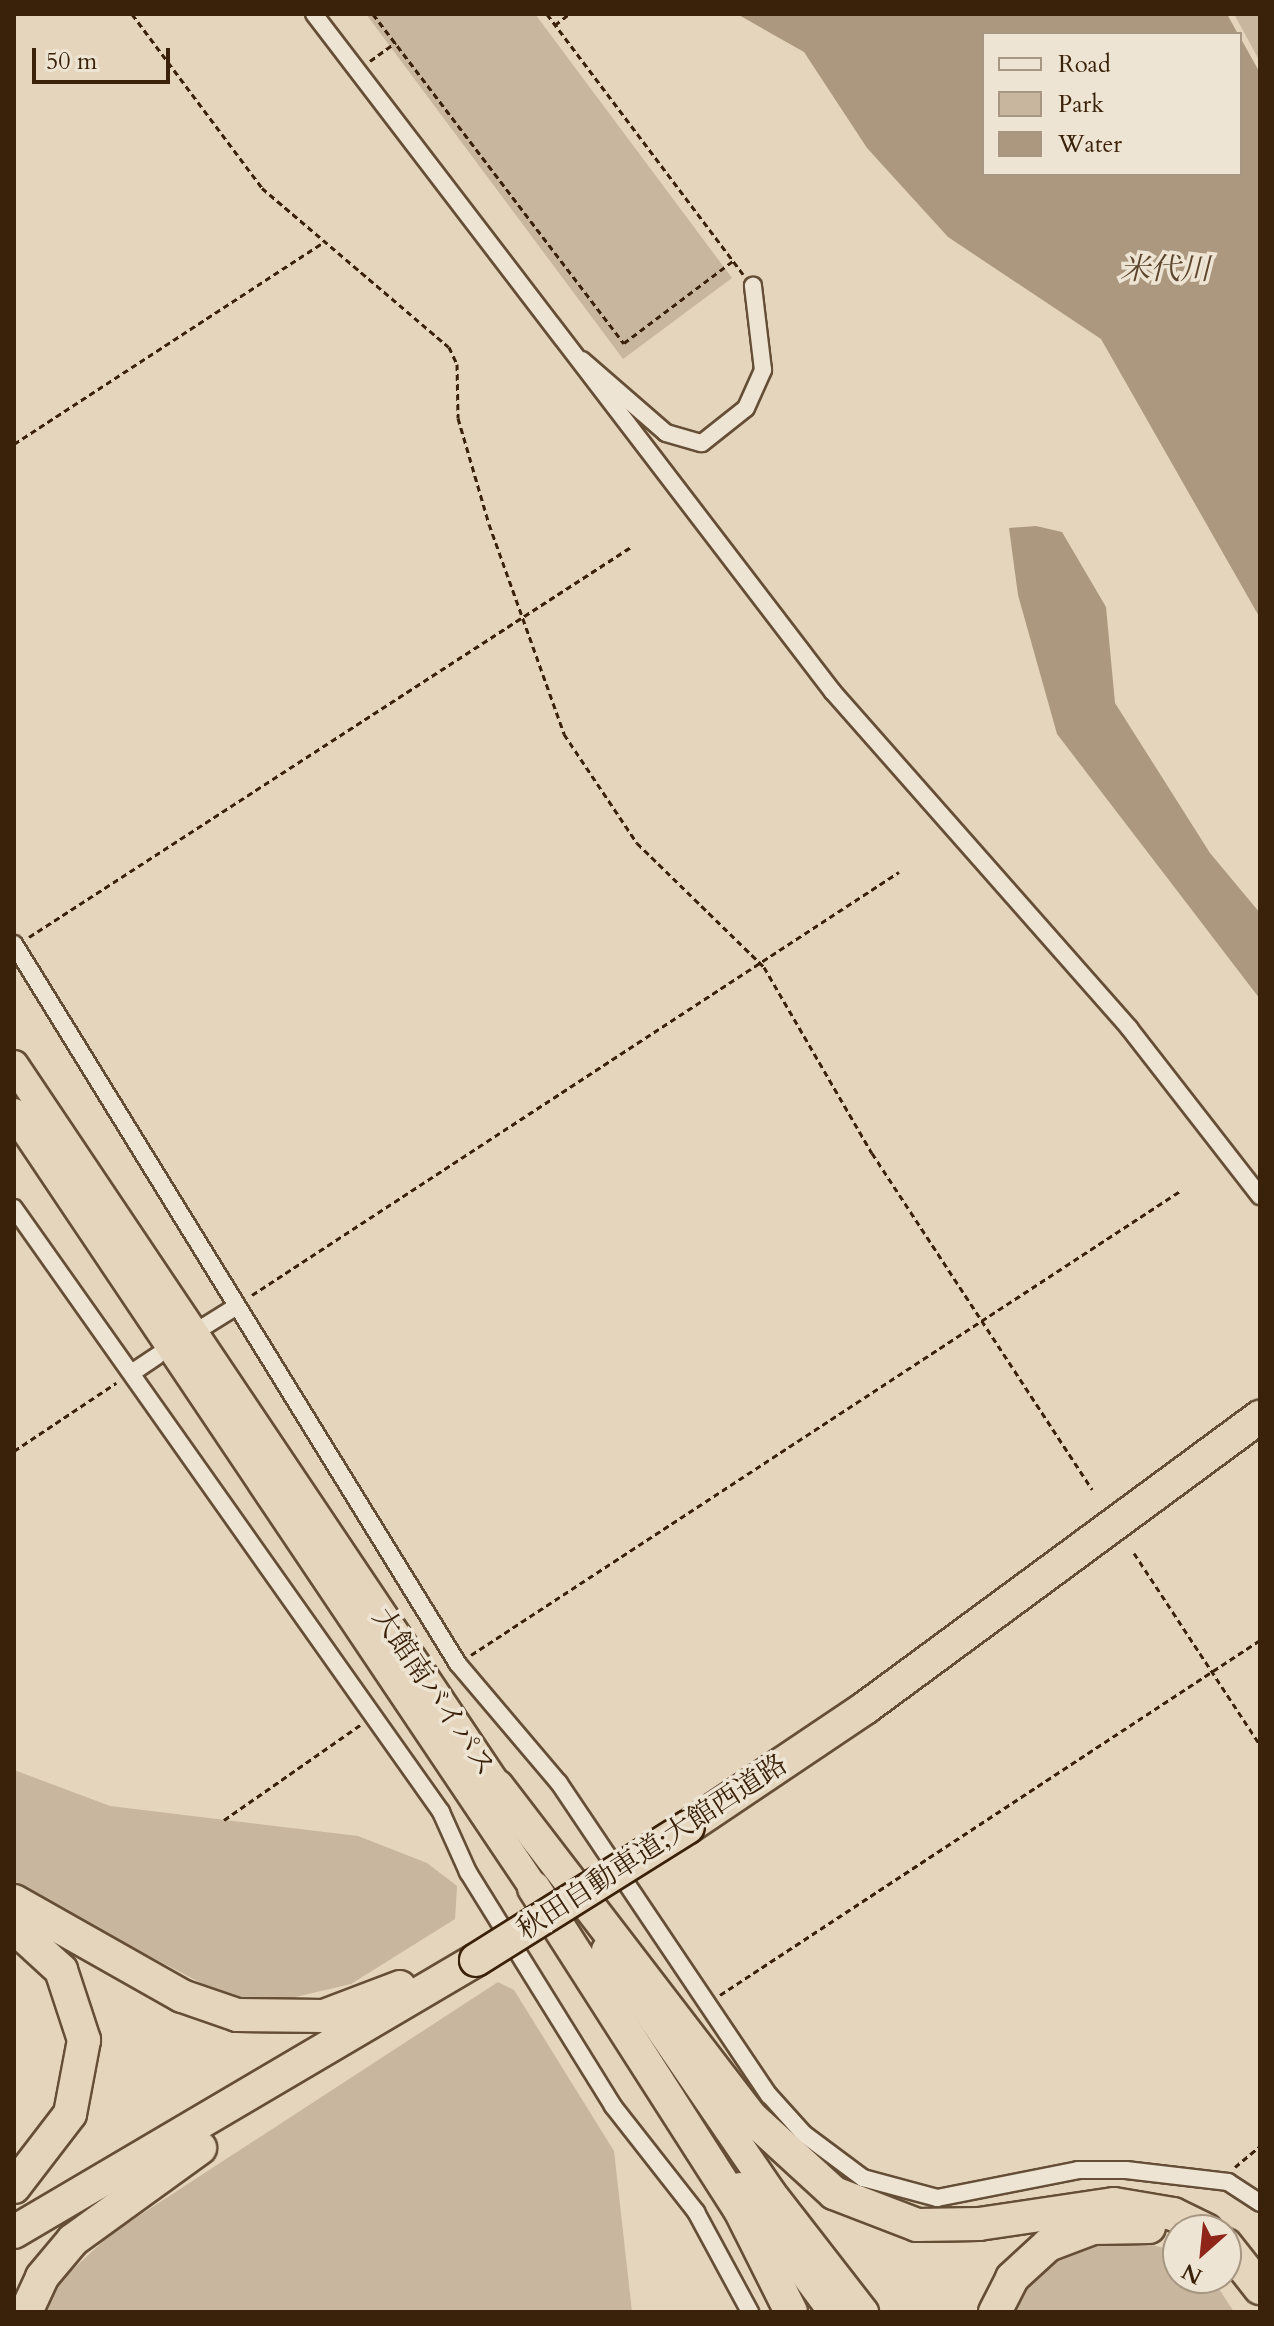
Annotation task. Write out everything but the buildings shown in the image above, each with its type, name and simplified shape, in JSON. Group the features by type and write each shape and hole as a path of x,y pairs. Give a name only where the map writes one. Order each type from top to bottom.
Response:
{"highway":[{"name":"大館南バイパス","path":"14,1065 703,2095 864,2312"},
{"name":"大館南バイパス","path":"14,1113 534,1888 833,2312"},
{"name":"秋田自動車道;大館西道路","path":"14,2232 413,2001 473,1954 688,1827 865,1708 1260,1417"},
{"path":"497,1786 752,2118 834,2193 917,2225 979,2224 1114,2204 1173,2214"},
{"path":"534,1888 739,2208 791,2312"},
{"path":"14,1901 182,1996 266,2020 353,2009 473,1954"},
{"path":"14,1927 61,1970 84,2040 70,2114 45,2156 14,2187"},
{"path":"26,2312 56,2259 97,2220 413,2001"},
{"path":"995,2312 1030,2259 1070,2234 1118,2225 1162,2235"},
{"path":"1242,2265 1260,2288"},
{"path":"1238,2294 1248,2312"}],"street":[{"path":"314,14 567,349 833,692 1129,1028 1260,1196"},
{"path":"567,349 666,433 702,443 746,408 763,370 753,286"},
{"path":"14,945 234,1308 458,1664 559,1783 707,2004 804,2134 892,2191 979,2195 1078,2170 1228,2182 1260,2203"},
{"path":"14,1208 133,1372 441,1812 468,1872 613,2106 696,2212 750,2312"},
{"path":"205,1326 234,1308"},
{"path":"133,1372 157,1356"}],"path":[{"path":"132,14 262,188 449,347 464,440 564,734 592,780 675,886 760,963 981,1321 1092,1489"},
{"path":"373,14 624,343 733,261 547,14"},
{"path":"555,25 569,14"},
{"path":"358,71 396,42"},
{"path":"14,444 324,242"},
{"path":"14,945 522,612 631,547"},
{"path":"234,1308 899,872"},
{"path":"458,1664 1180,1191"},
{"path":"14,1451 133,1372"},
{"path":"1134,1553 1260,1745"},
{"path":"707,2004 1260,1640"},
{"path":"224,1820 373,1716"},
{"path":"1228,2182 1238,2161 1260,2146"}],"green space":[{"path":"366,14 535,14 732,278 623,359"},
{"path":"1234,14 1260,14 1260,62 1258,58"},
{"path":"14,1770 110,1806 358,1836 427,1863 457,1886 455,1919 351,1984 274,2002 224,1995 14,1885"},
{"path":"498,1982 514,1990 614,2151 632,2312 45,2312 57,2284 111,2234"},
{"path":"1131,2239 1162,2248 1162,2294 1222,2294 1234,2312 1009,2312 1047,2264 1092,2241"}],"water":[{"name":"米代川","path":"737,14 1227,14 1237,32 982,32 982,176 1242,176 1242,41 1260,73 1260,618 1101,339 948,237 867,148 804,52"},
{"path":"1036,526 1062,532 1106,607 1115,703 1210,853 1260,913 1260,999 1057,734 1018,595 1009,528"}]}
